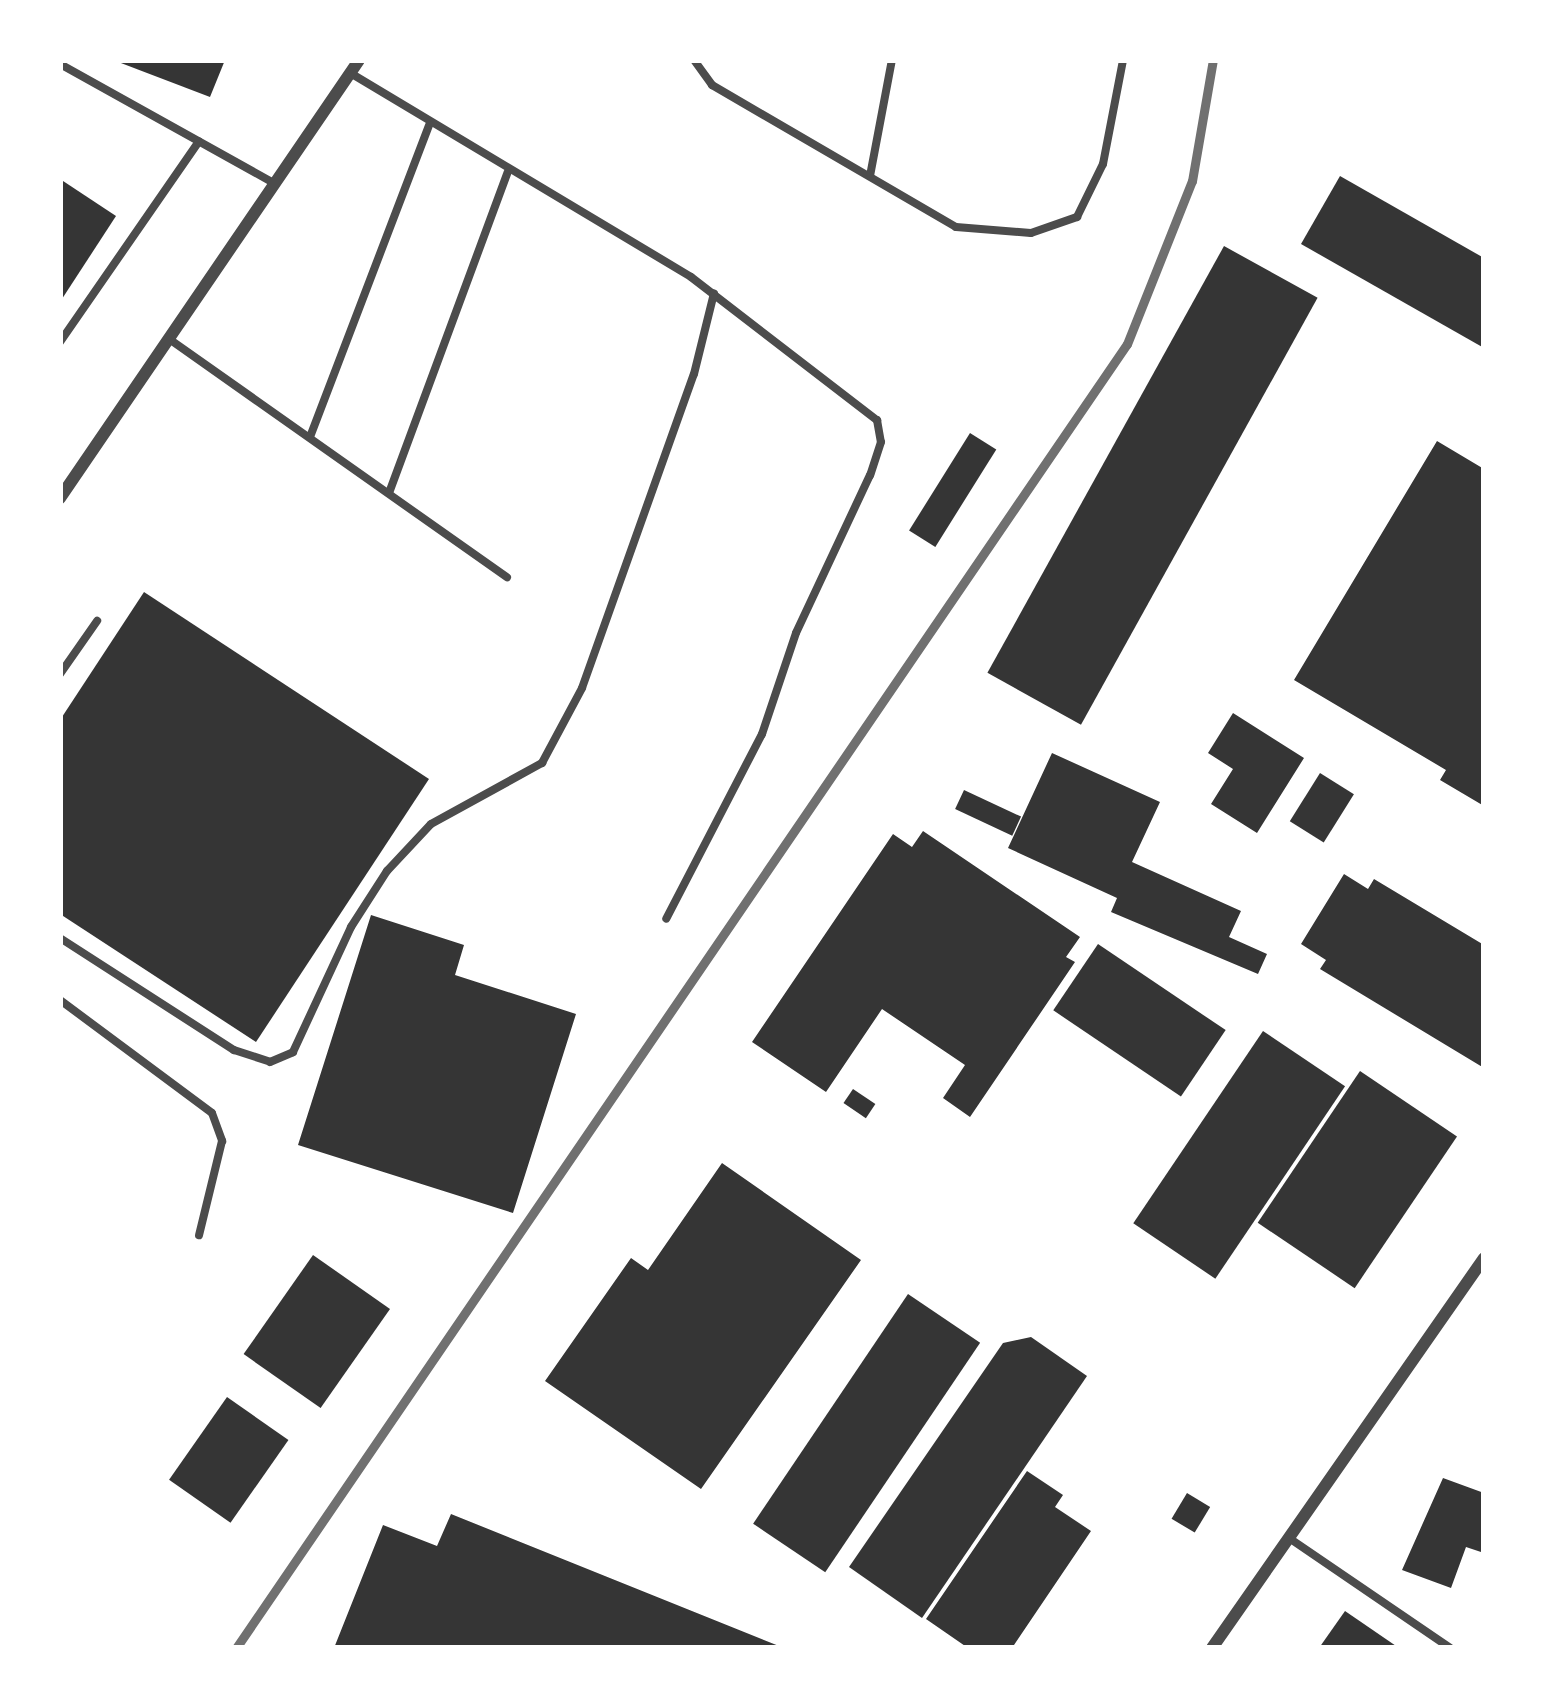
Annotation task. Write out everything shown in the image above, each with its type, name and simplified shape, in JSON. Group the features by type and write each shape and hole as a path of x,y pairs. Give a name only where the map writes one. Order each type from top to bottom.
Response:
{"street":[{"path":"60,498 359,60"},
{"path":"1212,1648 1484,1258"}],"lane":[{"path":"694,60 712,85 956,227 1030,233 1077,217 1103,164 1123,60"},
{"path":"870,177 892,60"},
{"path":"60,64 278,185"},
{"path":"352,74 429,125 714,293 823,372 877,420 881,442 796,633 762,734 667,920"},
{"path":"310,438 429,125"},
{"path":"60,342 199,141"},
{"path":"389,493 508,172"},
{"path":"60,938 234,1050 269,1062 293,1052 351,927 387,871 431,824 542,763 589,669 694,374 714,293"},
{"path":"172,340 507,577"},
{"path":"60,674 98,621"},
{"path":"60,1000 212,1113 222,1141 199,1235"},
{"path":"1289,1538 1450,1648"}],"building":[{"path":"113,60 225,60 210,97"},
{"path":"1340,176 1484,258 1484,348 1301,244"},
{"path":"60,179 116,216 60,302"},
{"path":"1224,246 1318,298 1081,725 987,673"},
{"path":"970,433 996,449 935,547 909,531"},
{"path":"1437,441 1484,469 1484,806 1440,780 1446,770 1294,680"},
{"path":"144,592 429,779 256,1042 60,914 60,720"},
{"path":"1233,713 1304,758 1257,833 1211,804 1233,769 1208,753"},
{"path":"1052,753 1160,802 1132,862 1241,911 1229,937 1267,954 1258,974 1111,912 1117,898 1008,848"},
{"path":"1320,773 1354,794 1324,843 1290,821"},
{"path":"964,790 1021,817 1012,836 955,809"},
{"path":"923,831 1080,937 1066,957 1075,962 970,1117 943,1098 965,1065 882,1009 826,1092 752,1042 893,834 912,847"},
{"path":"1344,874 1368,889 1374,879 1484,945 1484,1068 1320,969 1326,960 1301,944"},
{"path":"371,915 464,945 455,975 576,1014 513,1213 298,1145"},
{"path":"1098,944 1226,1030 1181,1096 1053,1010"},
{"path":"1263,1031 1345,1086 1215,1279 1133,1223"},
{"path":"1360,1071 1457,1136 1355,1288 1258,1223"},
{"path":"853,1089 875,1104 866,1118 843,1103"},
{"path":"722,1163 861,1260 701,1489 545,1381 631,1258 648,1270"},
{"path":"313,1255 390,1309 321,1408 244,1354"},
{"path":"908,1294 980,1343 825,1572 753,1524"},
{"path":"1031,1337 1087,1376 922,1618 849,1567 1003,1343"},
{"path":"227,1397 288,1440 231,1523 169,1480"},
{"path":"1027,1471 1063,1495 1055,1507 1091,1531 1012,1648 968,1648 926,1619"},
{"path":"1443,1478 1484,1493 1484,1553 1466,1547 1451,1588 1402,1570"},
{"path":"1187,1493 1210,1507 1195,1533 1172,1519"},
{"path":"451,1514 784,1648 334,1648 383,1525 437,1546"},
{"path":"1345,1611 1399,1648 1319,1648"}],"railway":[{"path":"236,1648 1127,344 1192,181 1213,60"}]}
